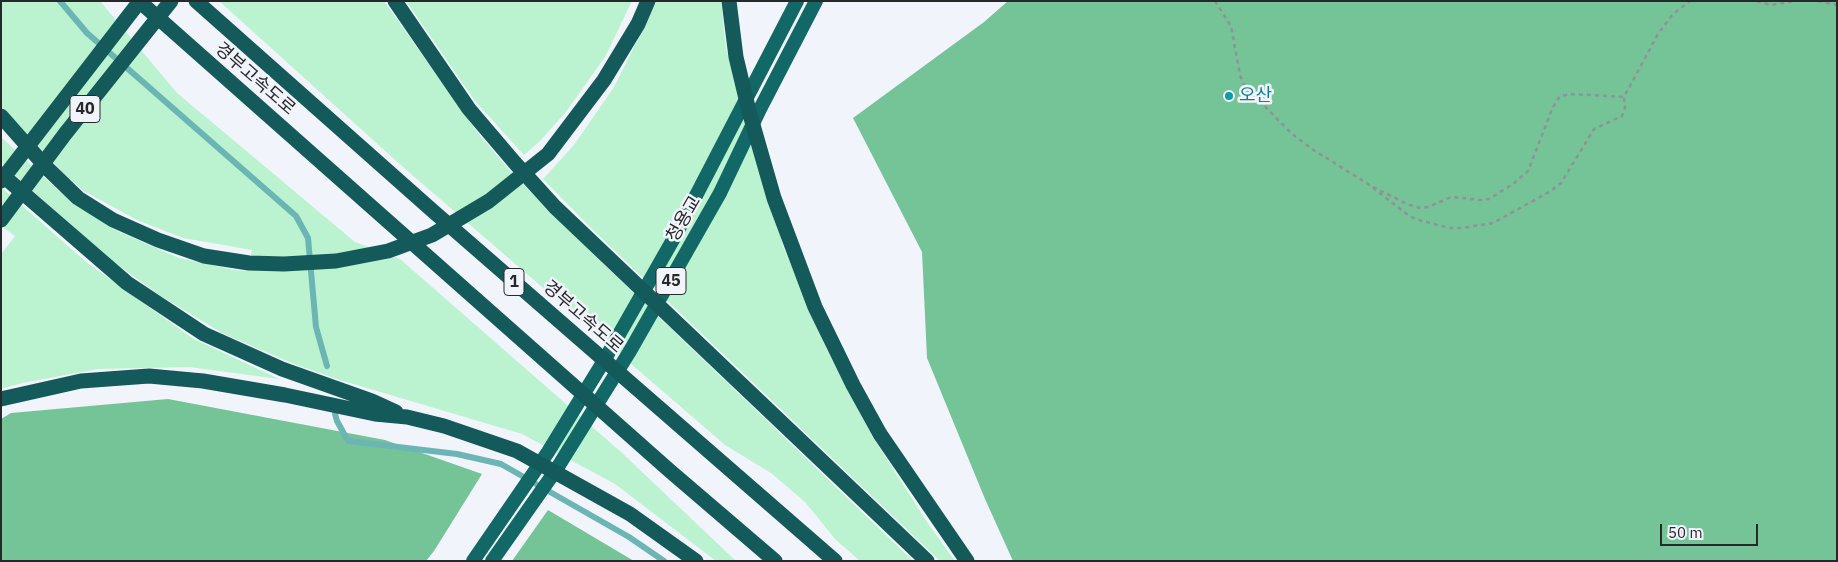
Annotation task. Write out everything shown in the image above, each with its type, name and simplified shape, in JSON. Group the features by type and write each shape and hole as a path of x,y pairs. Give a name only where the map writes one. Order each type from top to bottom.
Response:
{"highway":[{"name":"40","path":"1,181 140,1"},
{"name":"경부고속도로","path":"140,1 774,561"},
{"name":"40","path":"1,220 65,134 171,1"},
{"name":"경부고속도로","path":"196,1 426,206 835,561"},
{"path":"395,1 469,109 555,207 927,561"},
{"path":"1,116 47,168 78,198 113,220 158,240 204,256 249,263 336,262 388,251 432,235 489,201 548,154 604,80 638,24 648,1"},
{"path":"729,1 736,57 748,111 774,198 814,307 852,385 880,434 967,561"},
{"name":"청용교","path":"473,561 548,452 605,359 674,238 797,1"},
{"name":"청용교","path":"492,561 556,470 630,351 720,193 760,109 816,1"},
{"path":"1,174 127,283 204,334 282,369 372,401 407,418"},
{"path":"1,399 81,381 149,376 204,381 444,426 517,451 630,514 696,561"}],"lane":[{"path":"60,1 87,33 296,216 308,238 316,327 328,366"},
{"path":"335,414 348,441 457,454 501,464 629,537 664,561"}],"path":[{"path":"1215,1 1231,26 1240,75 1244,85 1300,140 1368,184 1408,215 1418,220 1450,228 1493,223 1561,184 1594,129 1622,116 1625,108 1624,97 1666,22 1690,1"},
{"path":"1758,1 1771,5 1794,1"},
{"path":"1818,1 1837,5"},
{"path":"1368,184 1407,204 1420,208 1428,207 1451,197 1490,199 1513,184 1528,171 1553,107 1560,96 1572,94 1624,97"}],"green space":[{"path":"1,1 100,1 177,93 355,242 400,259 621,452 736,561 716,561 615,484 522,434 340,380 294,364 222,333 161,296 111,260 1,163 1,137 58,190 113,229 179,258 235,270 247,271 252,250 183,238 137,220 84,191 65,175 1,106"},
{"path":"219,1 384,1 478,133 511,172 588,249 913,561 860,561 835,539 805,502 771,473 725,445 403,167"},
{"path":"406,1 632,1 605,57 565,113 539,142 524,155 475,101"},
{"path":"657,1 721,1 726,49 783,246 827,350 872,436 929,525 955,561 940,561 593,230 543,179 574,145 614,87"},
{"path":"1008,1 1837,1 1837,561 1013,561 985,499 927,358 922,252 853,118 984,22"},
{"path":"1,187 86,262 192,338 279,379 189,367 98,369 22,383 1,389 1,254 15,236 1,226"},
{"path":"168,399 385,440 482,474 426,561 1,561 1,419 11,413"},
{"path":"548,510 634,561 512,561"}],"place":[{"name":"오산","path":"1229,96"}]}
